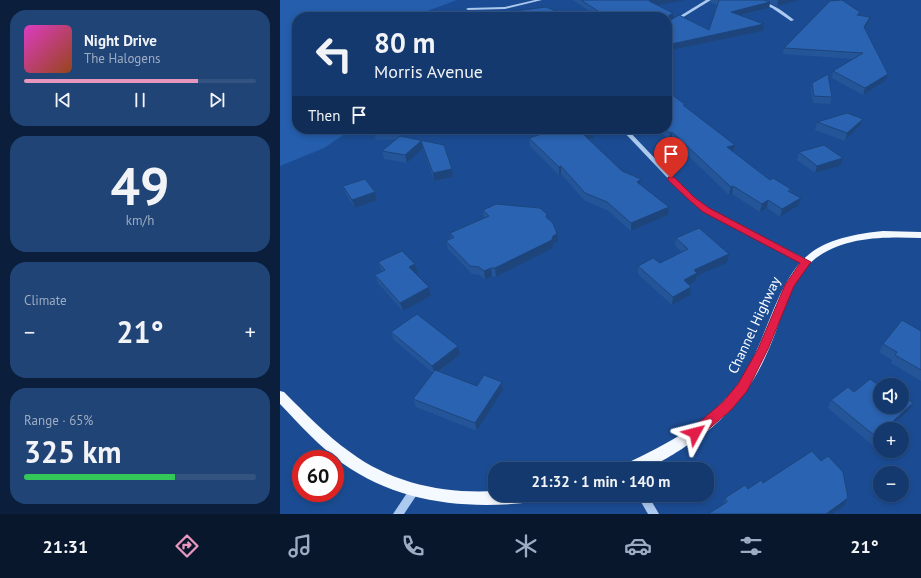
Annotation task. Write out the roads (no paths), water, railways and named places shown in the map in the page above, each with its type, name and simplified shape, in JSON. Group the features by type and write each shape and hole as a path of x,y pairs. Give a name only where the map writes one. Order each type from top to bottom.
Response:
{"main road":[{"name":"Channel Highway","path":"644,462 695,433 727,406 742,388 752,372 763,349 789,285 806,262 829,246 855,237 870,234 921,235"},
{"path":"280,396 336,449 356,465 380,479 415,490 457,498 488,499"}],"street":[{"path":"468,9 505,8 540,0"},
{"path":"672,23 709,0"},
{"path":"755,0 773,8 792,20"},
{"path":"629,134 680,188 706,210 806,262"},
{"path":"398,514 415,490"},
{"path":"646,502 654,514"}]}
